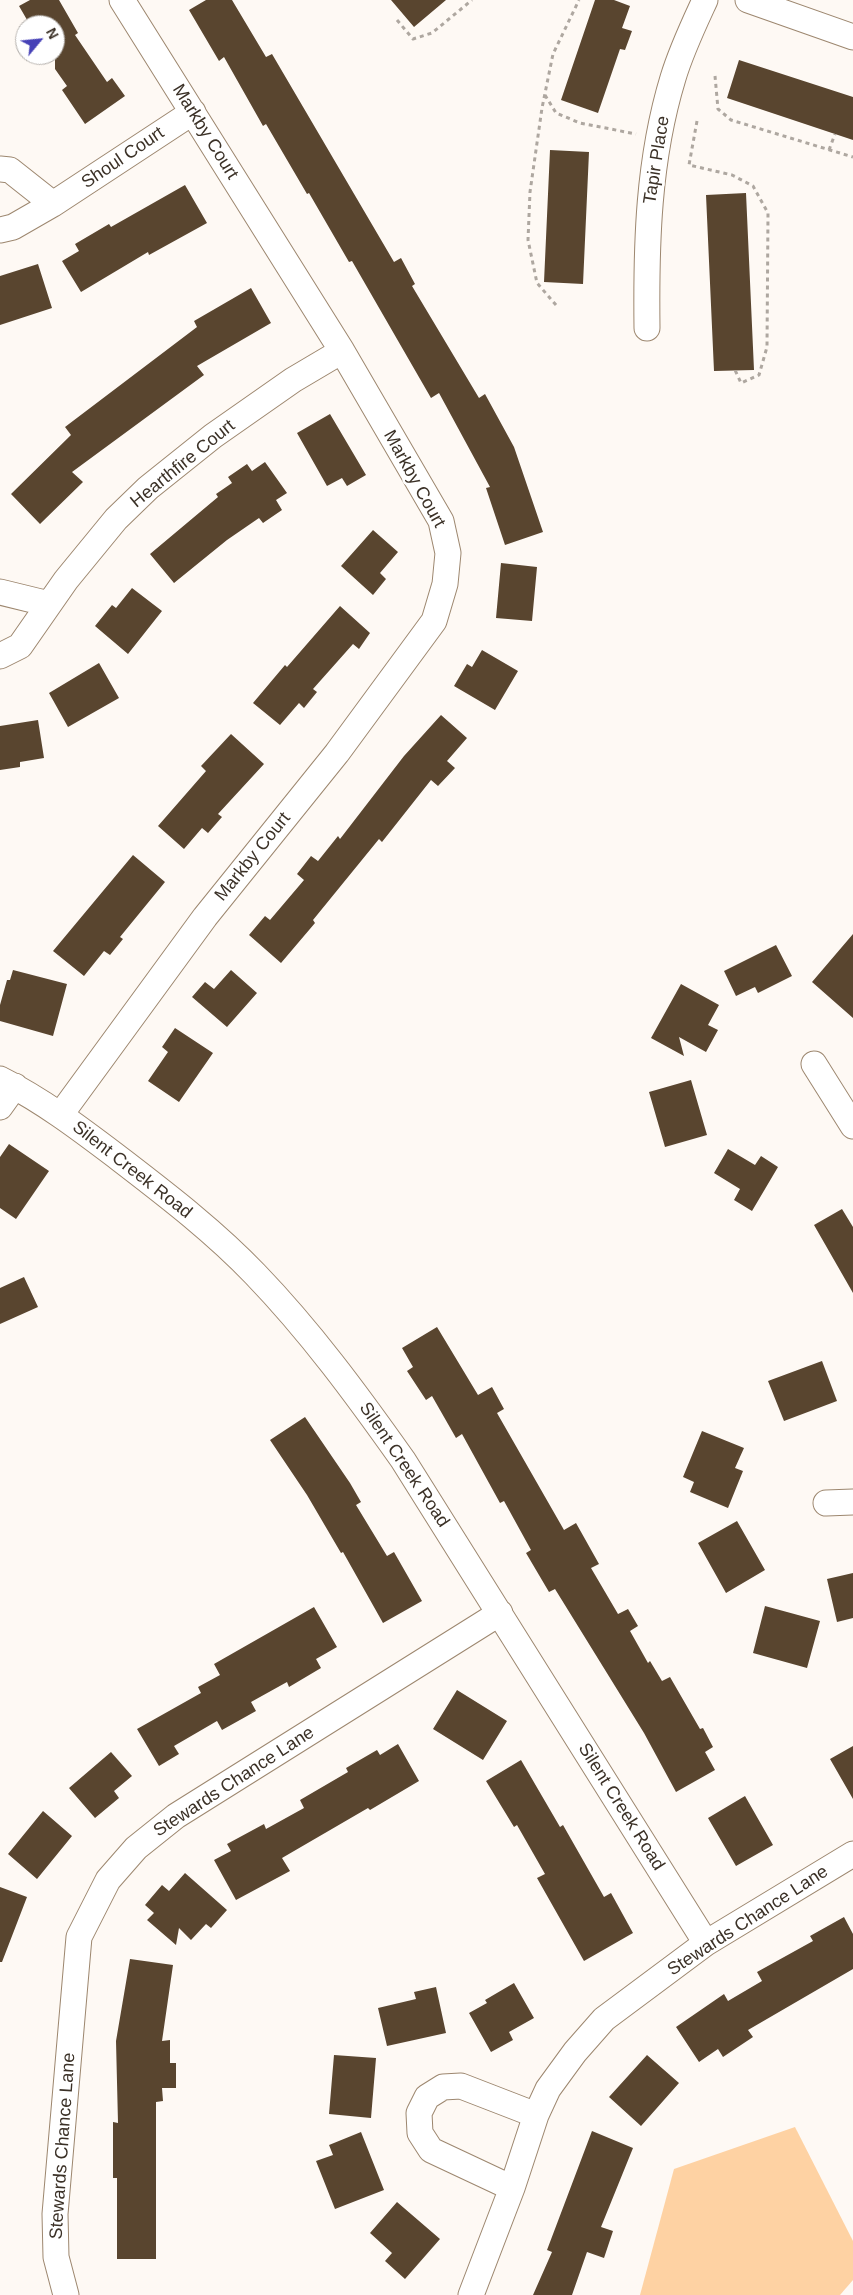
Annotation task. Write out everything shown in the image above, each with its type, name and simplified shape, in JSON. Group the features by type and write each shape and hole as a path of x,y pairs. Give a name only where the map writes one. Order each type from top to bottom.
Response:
{"street":[{"name":"Markby Court","path":"61,1114 205,918 337,752 434,621 445,584 448,553 440,521 342,351 122,0"},
{"name":"Tapir Place","path":"646,328 648,220 659,138 673,78 705,0"},
{"path":"748,0 853,37"},
{"name":"Shoul Court","path":"0,230 13,227 53,204 193,112"},
{"path":"0,170 10,170 53,204"},
{"name":"Hearthfire Court","path":"0,656 20,646 49,604 116,519 148,488 213,436 293,380 342,351"},
{"path":"0,592 49,604"},
{"path":"814,1064 853,1126"},
{"path":"0,1107 7,1082"},
{"name":"Silent Creek Road","path":"7,1082 61,1114 171,1198 254,1272 308,1332 357,1394 403,1460 706,1944"},
{"path":"826,1503 853,1502"},
{"name":"Stewards Chance Lane","path":"66,2295 56,2257 55,2214 79,1937 108,1880 136,1848 176,1816 500,1613"},
{"name":"Stewards Chance Lane","path":"470,2295 512,2188 536,2115 548,2089 575,2052 604,2019 706,1944 853,1854"},
{"path":"512,2188 431,2150 420,2133 419,2113 427,2097 443,2088 461,2086 536,2115"}],"path":[{"path":"397,20 413,39 432,33 472,0"},
{"path":"556,305 537,283 528,240 530,192 553,54 578,0"},
{"path":"715,76 718,109 731,120 853,157"},
{"path":"545,94 556,114 580,122 659,138"},
{"path":"697,121 689,165 732,175 753,186 768,212 767,347 759,375 740,384 735,370"},
{"path":"829,150 835,134"}],"shaded area":[{"path":"795,2127 853,2241 853,2280 840,2295 640,2295 674,2169"}],"building":[{"path":"30,0 59,0 78,33 75,35 107,82 112,78 125,96 85,124 62,90 67,86 55,69 55,65 65,65 65,15 24,15 19,6"},
{"path":"206,0 232,0 266,57 272,54 394,262 401,258 415,284 412,286 479,398 485,394 514,447 543,532 505,545 486,488 490,487 439,393 431,398 352,261 349,262 266,124 263,126 224,57 219,61 189,10"},
{"path":"391,0 446,0 414,27"},
{"path":"595,0 614,0 630,6 622,28 632,31 625,50 620,49 598,113 561,100"},
{"path":"739,60 853,97 853,140 727,98"},
{"path":"550,150 589,152 583,284 544,282"},
{"path":"185,185 207,223 149,255 148,252 81,292 62,261 79,251 75,244 109,224 111,227"},
{"path":"746,193 754,370 714,371 706,195"},
{"path":"38,264 52,308 0,325 0,276"},
{"path":"251,288 271,323 197,366 204,375 72,472 83,482 40,524 11,494 71,435 65,427 197,327 194,321"},
{"path":"330,414 366,475 347,486 342,478 327,486 297,433"},
{"path":"265,462 287,493 276,500 282,510 263,523 259,518 227,540 174,583 150,554 218,497 216,494 232,483 228,477 247,464 252,471"},
{"path":"373,530 398,552 380,573 386,579 373,595 341,566"},
{"path":"501,563 537,567 532,621 496,618"},
{"path":"132,588 162,611 128,654 95,626 112,605 116,608"},
{"path":"340,606 370,633 359,649 353,644 313,689 317,692 304,708 299,703 280,725 253,703 285,665 287,667"},
{"path":"482,650 518,671 495,710 454,686 467,664 472,667"},
{"path":"99,663 119,698 68,727 49,693"},
{"path":"441,715 467,738 447,761 455,768 438,786 431,780 382,842 379,839 313,920 315,923 281,963 249,935 265,916 270,920 304,880 297,874 311,856 318,861 338,836 340,839 404,756"},
{"path":"38,720 44,758 20,762 20,767 0,770 0,726"},
{"path":"231,734 264,764 218,814 222,817 208,833 202,828 184,849 158,826 206,771 201,766"},
{"path":"133,855 165,882 120,937 123,939 110,955 104,951 84,976 53,951"},
{"path":"853,934 853,1018 812,982"},
{"path":"776,945 792,976 758,993 755,987 736,996 724,971"},
{"path":"13,970 67,984 53,1036 0,1021 0,1005 7,980 10,980"},
{"path":"231,970 257,993 227,1027 192,997 205,982 214,989"},
{"path":"681,984 719,1005 708,1025 718,1030 706,1052 679,1037 684,1056 651,1038"},
{"path":"175,1028 213,1053 179,1102 148,1081 168,1052 162,1047"},
{"path":"691,1080 707,1135 665,1147 649,1092"},
{"path":"9,1144 49,1171 16,1219 0,1208 0,1157"},
{"path":"728,1149 755,1165 761,1156 778,1167 752,1211 734,1200 740,1189 714,1173"},
{"path":"842,1209 853,1227 853,1293 814,1225"},
{"path":"24,1277 38,1307 0,1324 0,1288"},
{"path":"437,1327 478,1395 492,1387 504,1409 497,1413 564,1530 576,1523 599,1564 591,1568 618,1614 628,1609 638,1626 630,1631 648,1663 650,1661 662,1681 670,1677 700,1729 703,1728 713,1747 705,1752 715,1770 676,1792 644,1733 555,1589 549,1592 526,1553 531,1550 504,1501 500,1503 462,1434 456,1438 432,1396 426,1400 407,1371 413,1367 402,1348"},
{"path":"822,1361 837,1401 784,1421 768,1381"},
{"path":"305,1417 350,1483 361,1502 356,1505 387,1556 394,1552 422,1601 383,1623 343,1552 341,1553 307,1495 270,1440"},
{"path":"702,1431 744,1448 735,1468 743,1471 728,1508 690,1492 694,1482 683,1477"},
{"path":"737,1521 765,1570 726,1593 698,1543"},
{"path":"853,1573 853,1618 837,1622 827,1579"},
{"path":"765,1606 820,1621 807,1668 753,1653"},
{"path":"314,1607 337,1647 316,1659 321,1668 289,1687 287,1682 251,1702 256,1711 222,1730 217,1721 174,1746 179,1754 159,1766 137,1729 201,1693 198,1687 220,1675 214,1664"},
{"path":"457,1690 507,1721 483,1760 433,1729"},
{"path":"398,1744 419,1781 282,1858 290,1871 236,1900 214,1860 231,1851 227,1844 264,1824 266,1829 304,1808 300,1800 348,1772 346,1768 377,1750 380,1755"},
{"path":"853,1746 853,1799 830,1759"},
{"path":"111,1752 132,1776 114,1791 119,1798 95,1818 69,1788"},
{"path":"521,1760 560,1827 563,1825 604,1897 611,1893 633,1933 584,1961 537,1878 545,1874 517,1825 514,1827 486,1781"},
{"path":"745,1796 773,1845 736,1866 708,1818"},
{"path":"43,1811 72,1836 37,1879 8,1854"},
{"path":"185,1873 227,1910 211,1928 206,1924 191,1940 179,1928 176,1945 147,1920 154,1913 145,1905 162,1885 169,1891"},
{"path":"0,1887 27,1897 2,1962 0,1962"},
{"path":"844,1917 853,1934 853,1969 748,2030 753,2037 723,2057 718,2049 699,2062 676,2027 724,1994 728,2001 762,1981 757,1972 813,1941 810,1936"},
{"path":"130,1959 173,1965 162,2041 170,2040 170,2063 176,2063 176,2088 162,2088 163,2101 156,2102 156,2259 117,2259 117,2178 113,2178 113,2122 118,2123 116,2041"},
{"path":"514,1983 534,2018 509,2032 513,2040 491,2052 469,2013 487,2003 485,2000"},
{"path":"436,1987 446,2033 387,2046 378,2008 416,1999 414,1992"},
{"path":"334,2055 376,2058 371,2118 329,2114"},
{"path":"647,2055 679,2083 641,2126 609,2097"},
{"path":"592,2131 633,2148 601,2227 613,2231 604,2258 587,2252 572,2295 533,2295 552,2252 547,2250"},
{"path":"361,2132 384,2190 335,2209 316,2161 333,2155 329,2145"},
{"path":"397,2202 440,2239 405,2279 385,2261 392,2253 370,2233"}]}
